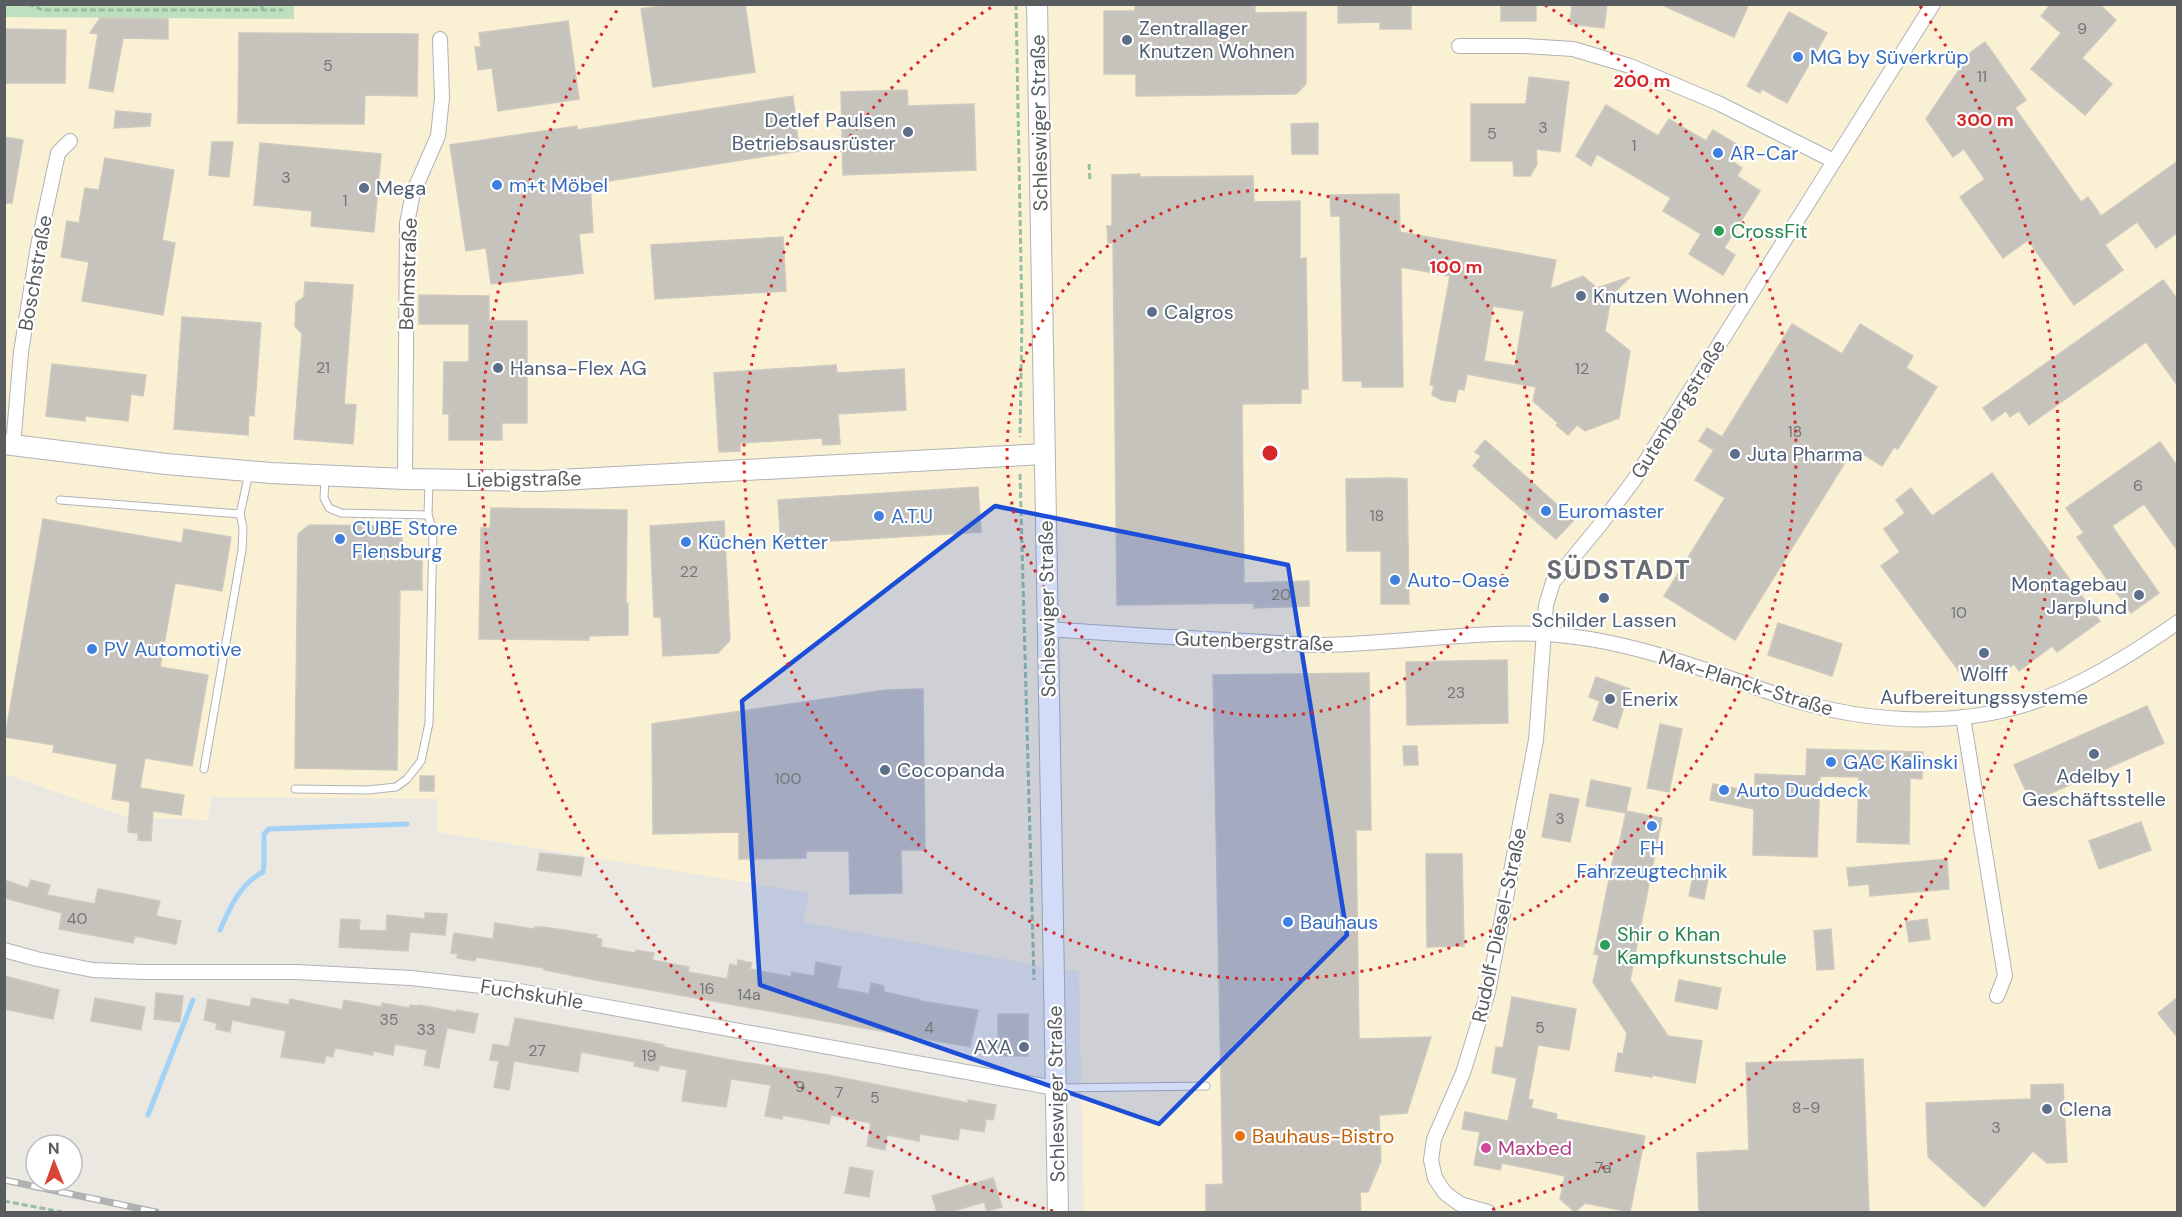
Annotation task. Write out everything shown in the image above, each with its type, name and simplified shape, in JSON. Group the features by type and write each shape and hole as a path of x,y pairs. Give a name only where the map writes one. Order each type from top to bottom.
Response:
{"main road":[{"name":"Schleswiger Straße","path":"1037,4 1058,1212"},
{"name":"Liebigstraße","path":"9,445 166,464 250,471 405,479 541,481 1044,454"}],"street":[{"name":"Gutenbergstraße","path":"1047,630 1320,645 1475,635 1544,634 1546,605 1553,582 1634,480 1933,4"},
{"name":"Behmstraße","path":"405,479 407,224 413,193 438,136 442,98 440,39"},
{"path":"1459,46 1573,49 1630,66 1718,103 1834,161"},
{"name":"Boschstraße","path":"9,445 38,246 58,153 70,141"},
{"name":"Max-Planck-Straße","path":"1544,634 1584,639 1673,660 1833,711 1874,717 1963,717 2011,709 2061,691 2131,655 2178,622"},
{"name":"Rudolf-Diesel-Straße","path":"1488,1212 1460,1204 1445,1193 1435,1178 1431,1160 1434,1139 1463,1072 1488,992 1536,740 1544,634"},
{"path":"1963,717 2005,976 1996,996"},
{"name":"Fuchskuhle","path":"4,950 93,970 296,972 411,978 508,989 1055,1088"}],"lane":[{"path":"204,769 242,550 243,527 240,514 250,471"},
{"path":"325,475 324,498 329,508 341,513 429,515"},
{"path":"295,789 368,790 396,787 407,779 421,761 429,723 433,530 429,515 429,479"},
{"path":"60,500 240,514"},
{"path":"1055,1088 1206,1086"}],"path":[{"path":"28,4 43,9 283,10"},
{"path":"126,4 126,10"},
{"path":"262,4 262,11"},
{"path":"1016,4 1022,318 1019,456 1034,989"},
{"path":"1089,164 1090,180"},
{"path":"4,1200 62,1212"}],"highlighted area":[{"path":"995,506 1288,565 1347,935 1159,1124 760,985 742,701"}],"shaded area":[{"path":"294,4 2177,5 2177,1212 1084,1212 1079,971 1063,970 803,922 809,893 438,832 438,799 211,797 208,820 127,817 5,774 5,17 294,19"}],"green space":[{"path":"5,4 294,5 294,19 5,17"}],"building":[{"path":"674,4 745,4 755,72 653,87 641,9"},
{"path":"1135,4 1255,4 1255,13 1306,12 1306,84 1296,94 1136,96 1136,74 1104,74 1104,11 1135,11"},
{"path":"1338,4 1411,4 1411,29 1380,29 1380,22 1338,23"},
{"path":"1501,4 1536,4 1536,21 1501,21"},
{"path":"1572,4 1607,4 1604,28 1570,24"},
{"path":"1660,4 1749,4 1734,37"},
{"path":"2051,4 2099,4 2116,20 2082,58 2112,84 2085,115 2031,69 2061,33 2041,16"},
{"path":"1789,12 1827,33 1787,103 1762,89 1760,93 1747,86"},
{"path":"100,18 168,19 168,39 123,38 113,92 89,88 98,34 90,33"},
{"path":"568,21 579,99 498,111 492,68 478,70 475,47 481,47 479,33"},
{"path":"4,29 66,30 65,83 4,83"},
{"path":"239,33 418,34 417,96 365,95 364,124 238,123"},
{"path":"1985,42 2026,100 2015,108 2081,202 2088,197 2101,216 2178,161 2178,232 2156,248 2137,222 2105,245 2123,270 2074,305 2028,240 2003,258 1960,197 1985,179 1964,149 1953,157 1926,119 1971,52"},
{"path":"1529,77 1569,82 1560,152 1536,149 1537,164 1530,176 1514,176 1513,161 1471,161 1471,104 1526,104"},
{"path":"907,90 908,106 974,104 976,170 843,175 841,92"},
{"path":"793,96 799,151 590,184 593,232 579,234 583,273 491,284 486,248 466,251 450,145 577,126 577,130"},
{"path":"1606,105 1658,136 1669,119 1706,141 1713,130 1741,147 1732,161 1742,168 1737,176 1760,191 1724,248 1735,255 1723,275 1689,254 1701,234 1663,211 1671,198 1597,154 1591,166 1576,156"},
{"path":"116,111 151,114 150,126 114,128"},
{"path":"1318,123 1318,154 1292,154 1291,124"},
{"path":"4,137 23,140 12,203 4,203"},
{"path":"212,142 233,142 229,177 209,175"},
{"path":"260,143 381,154 374,232 311,226 312,211 254,205"},
{"path":"105,158 174,170 162,240 175,243 163,315 82,301 89,262 61,257 67,221 79,223 85,188 99,190"},
{"path":"1140,174 1140,177 1253,176 1254,202 1300,201 1300,259 1306,258 1308,389 1301,389 1301,403 1242,404 1244,583 1309,581 1309,606 1254,608 1254,603 1117,605 1113,243 1108,243 1107,226 1112,226 1112,175"},
{"path":"1399,194 1400,232 1556,260 1550,289 1583,276 1597,288 1630,277 1611,296 1605,331 1630,351 1619,418 1585,431 1577,425 1568,435 1533,401 1536,387 1467,374 1464,390 1458,389 1455,402 1442,400 1432,395 1434,385 1430,385 1450,276 1401,267 1403,387 1362,387 1362,381 1343,381 1340,216 1331,216 1330,195","holes":["1493,306 1524,311 1515,366 1484,361"]},
{"path":"783,237 786,291 655,299 651,245"},
{"path":"2163,280 2178,300 2178,386 2146,342 2029,425 2019,411 2010,417 2006,411 1992,421 1983,408"},
{"path":"305,282 353,285 344,404 356,405 353,444 294,439 302,334 295,326 296,303 304,297"},
{"path":"419,295 489,296 489,321 527,321 527,423 502,423 502,440 449,440 449,414 443,414 444,362 469,362 469,324 419,324"},
{"path":"182,317 261,323 254,416 249,415 248,435 174,429"},
{"path":"1792,324 1842,354 1860,324 1913,356 1906,368 1937,387 1898,449 1894,447 1882,466 1854,448 1735,640 1664,596 1725,498 1695,480 1714,450 1699,441 1707,428 1722,437"},
{"path":"52,364 146,375 143,396 131,394 128,421 85,416 85,421 46,416"},
{"path":"836,365 837,373 904,369 906,410 838,414 840,444 823,445 822,438 740,443 740,451 719,452 714,373"},
{"path":"1485,440 1574,520 1556,539 1473,466 1481,456 1475,452"},
{"path":"2160,442 2178,467 2178,551 2144,504 2112,526 2159,593 2131,613 2077,537 2084,533 2066,508"},
{"path":"1992,473 2100,621 2057,652 2052,646 2019,671 2014,664 1998,676 1995,671 1985,679 1980,672 1967,682 1881,566 1900,552 1884,529 1905,513 1896,500 1911,488 1932,516"},
{"path":"1346,479 1407,479 1409,604 1381,604 1381,551 1347,551"},
{"name":"A.T.U","path":"978,487 981,532 781,544 778,500"},
{"path":"491,508 627,510 628,635 589,636 589,640 479,639 481,528 490,528"},
{"name":"PV Automotive","path":"43,519 182,543 184,529 231,537 222,591 175,583 160,667 208,675 192,766 145,758 140,788 184,795 181,815 153,811 151,841 138,840 138,833 128,832 130,802 112,799 117,764 53,752 54,745 5,737"},
{"path":"724,521 730,640 718,653 663,656 661,617 654,617 650,526"},
{"path":"309,525 391,526 402,537 402,551 422,552 422,590 400,590 397,770 295,768 298,534"},
{"path":"1778,623 1842,644 1832,676 1768,655"},
{"path":"1507,660 1508,723 1407,725 1406,662"},
{"name":"Bauhaus","path":"1369,673 1371,830 1356,830 1359,1039 1431,1037 1407,1113 1379,1115 1381,1161 1368,1192 1360,1192 1361,1212 1206,1212 1206,1185 1223,1184 1213,675"},
{"path":"1596,677 1630,689 1617,728 1593,720 1600,701 1589,697"},
{"path":"923,689 925,850 901,850 902,893 850,894 849,851 806,851 806,858 739,859 739,832 653,834 652,724 886,690"},
{"path":"2147,706 2164,743 2031,802 2014,765"},
{"path":"1660,724 1682,729 1669,792 1647,788"},
{"path":"1403,746 1417,746 1418,765 1404,765"},
{"path":"1807,749 1923,752 1922,779 1910,778 1909,844 1857,842 1859,777 1820,776 1817,857 1753,855 1754,809 1710,800 1713,784 1755,792 1755,774 1806,776"},
{"path":"420,776 434,776 434,791 420,791"},
{"path":"1591,780 1631,788 1626,811 1662,818 1630,980 1668,1036 1702,1041 1695,1083 1615,1071 1618,1053 1623,1054 1627,1033 1593,982 1599,955 1594,954 1615,850 1618,850 1626,813 1586,806"},
{"path":"1550,794 1579,799 1570,842 1542,837"},
{"path":"2141,822 2151,850 2099,869 2089,841"},
{"path":"540,853 584,858 581,876 537,870"},
{"path":"1426,854 1462,854 1464,946 1427,947"},
{"path":"1947,859 1949,889 1870,896 1869,884 1849,886 1847,868"},
{"path":"1695,866 1710,869 1704,899 1689,896"},
{"path":"4,880 28,888 31,880 50,885 47,895 95,904 98,889 160,901 156,916 181,921 176,944 135,936 133,943 59,929 62,913 4,898"},
{"path":"425,913 447,914 445,935 410,932 408,951 339,947 341,919 360,920 359,930 386,931 387,915 425,919"},
{"path":"1927,919 1930,939 1909,942 1906,922"},
{"path":"495,923 597,935 596,938 602,939 601,947 635,953 636,950 654,953 652,960 689,967 688,972 727,979 730,964 737,966 738,960 752,963 750,969 791,977 792,972 814,976 816,962 841,967 837,988 869,994 871,983 884,986 884,992 921,1001 978,1010 970,1047 601,981 544,970 544,968 476,957 475,961 457,958 458,954 451,953 454,933 493,939"},
{"path":"1831,929 1834,969 1817,970 1814,931"},
{"path":"4,976 59,990 53,1019 4,1009"},
{"path":"1679,980 1721,988 1717,1009 1675,1001"},
{"path":"156,993 183,996 180,1022 154,1019"},
{"path":"1512,997 1576,1009 1569,1050 1538,1045 1528,1099 1533,1100 1531,1108 1557,1114 1556,1119 1645,1136 1630,1212 1585,1203 1575,1212 1560,1199 1565,1176 1502,1163 1500,1170 1474,1165 1480,1132 1462,1129 1465,1112 1508,1121 1517,1078 1492,1073 1496,1047 1503,1048"},
{"path":"2178,997 2178,1038 2158,1013"},
{"path":"95,998 145,1007 141,1030 91,1021"},
{"path":"252,998 289,1005 290,999 342,1010 344,1000 381,1007 382,1003 410,1008 410,1005 419,1005 478,1014 474,1033 447,1028 439,1068 424,1065 427,1050 395,1044 393,1055 373,1051 373,1055 335,1048 333,1057 326,1055 324,1063 281,1057 286,1031 232,1020 230,1032 216,1029 217,1023 204,1020 208,999 250,1007"},
{"path":"998,1014 1028,1014 1028,1056 998,1056"},
{"path":"515,1018 968,1103 968,1100 996,1105 993,1120 986,1119 984,1132 960,1128 958,1140 920,1134 919,1141 887,1135 885,1150 867,1146 871,1123 831,1115 829,1124 783,1115 782,1119 765,1116 771,1085 731,1079 726,1107 682,1101 687,1070 660,1065 658,1071 634,1066 635,1062 581,1052 578,1072 514,1061 509,1090 494,1087 499,1061 490,1060 493,1044 509,1047"},
{"path":"1863,1059 1869,1212 1699,1212 1697,1153 1749,1150 1746,1063"},
{"path":"2063,1084 2067,1162 2047,1163 2033,1151 1984,1207 1928,1157 1926,1103 2031,1099 2031,1085"},
{"path":"850,1167 873,1171 869,1197 845,1193"},
{"path":"993,1178 1002,1207 987,1211 984,1202 950,1212 937,1212 932,1196"}],"waterway":[{"path":"220,930 242,890 263,872 264,834 269,829 407,824"},
{"path":"148,1115 193,1000"}],"railway":[{"path":"4,1180 156,1212"}],"place":[{"name":"Zentrallager Knutzen Wohnen","path":"1127,40"},
{"name":"MG by Süverkrüp","path":"1798,57"},
{"name":"Detlef Paulsen Betriebsausrüster","path":"908,132"},
{"name":"AR-Car","path":"1718,153"},
{"name":"m+t Möbel","path":"497,185"},
{"name":"Mega","path":"364,188"},
{"name":"CrossFit","path":"1719,231"},
{"name":"Knutzen Wohnen","path":"1581,296"},
{"name":"Calgros","path":"1152,312"},
{"name":"Hansa-Flex AG","path":"498,368"},
{"name":"Juta Pharma","path":"1735,454"},
{"name":"Euromaster","path":"1546,511"},
{"name":"A.T.U","path":"879,516"},
{"name":"CUBE Store Flensburg","path":"340,539"},
{"name":"Küchen Ketter","path":"686,542"},
{"name":"Auto-Oase","path":"1395,580"},
{"name":"Montagebau Jarplund","path":"2139,595"},
{"name":"Schilder Lassen","path":"1604,598"},
{"name":"PV Automotive","path":"92,649"},
{"name":"Wolff Aufbereitungssysteme","path":"1984,653"},
{"name":"Enerix","path":"1610,699"},
{"name":"Adelby 1 Geschäftsstelle","path":"2094,754"},
{"name":"GAC Kalinski","path":"1831,762"},
{"name":"Cocopanda","path":"885,770"},
{"name":"Auto Duddeck","path":"1724,790"},
{"name":"FH Fahrzeugtechnik","path":"1652,826"},
{"name":"Bauhaus","path":"1288,922"},
{"name":"Shir o Khan Kampfkunstschule","path":"1605,945"},
{"name":"AXA","path":"1024,1047"},
{"name":"Clena","path":"2047,1109"},
{"name":"Bauhaus-Bistro","path":"1240,1136"},
{"name":"Maxbed","path":"1486,1148"}],"district":[{"name":"SÜDSTADT","path":"1619,570"}]}
